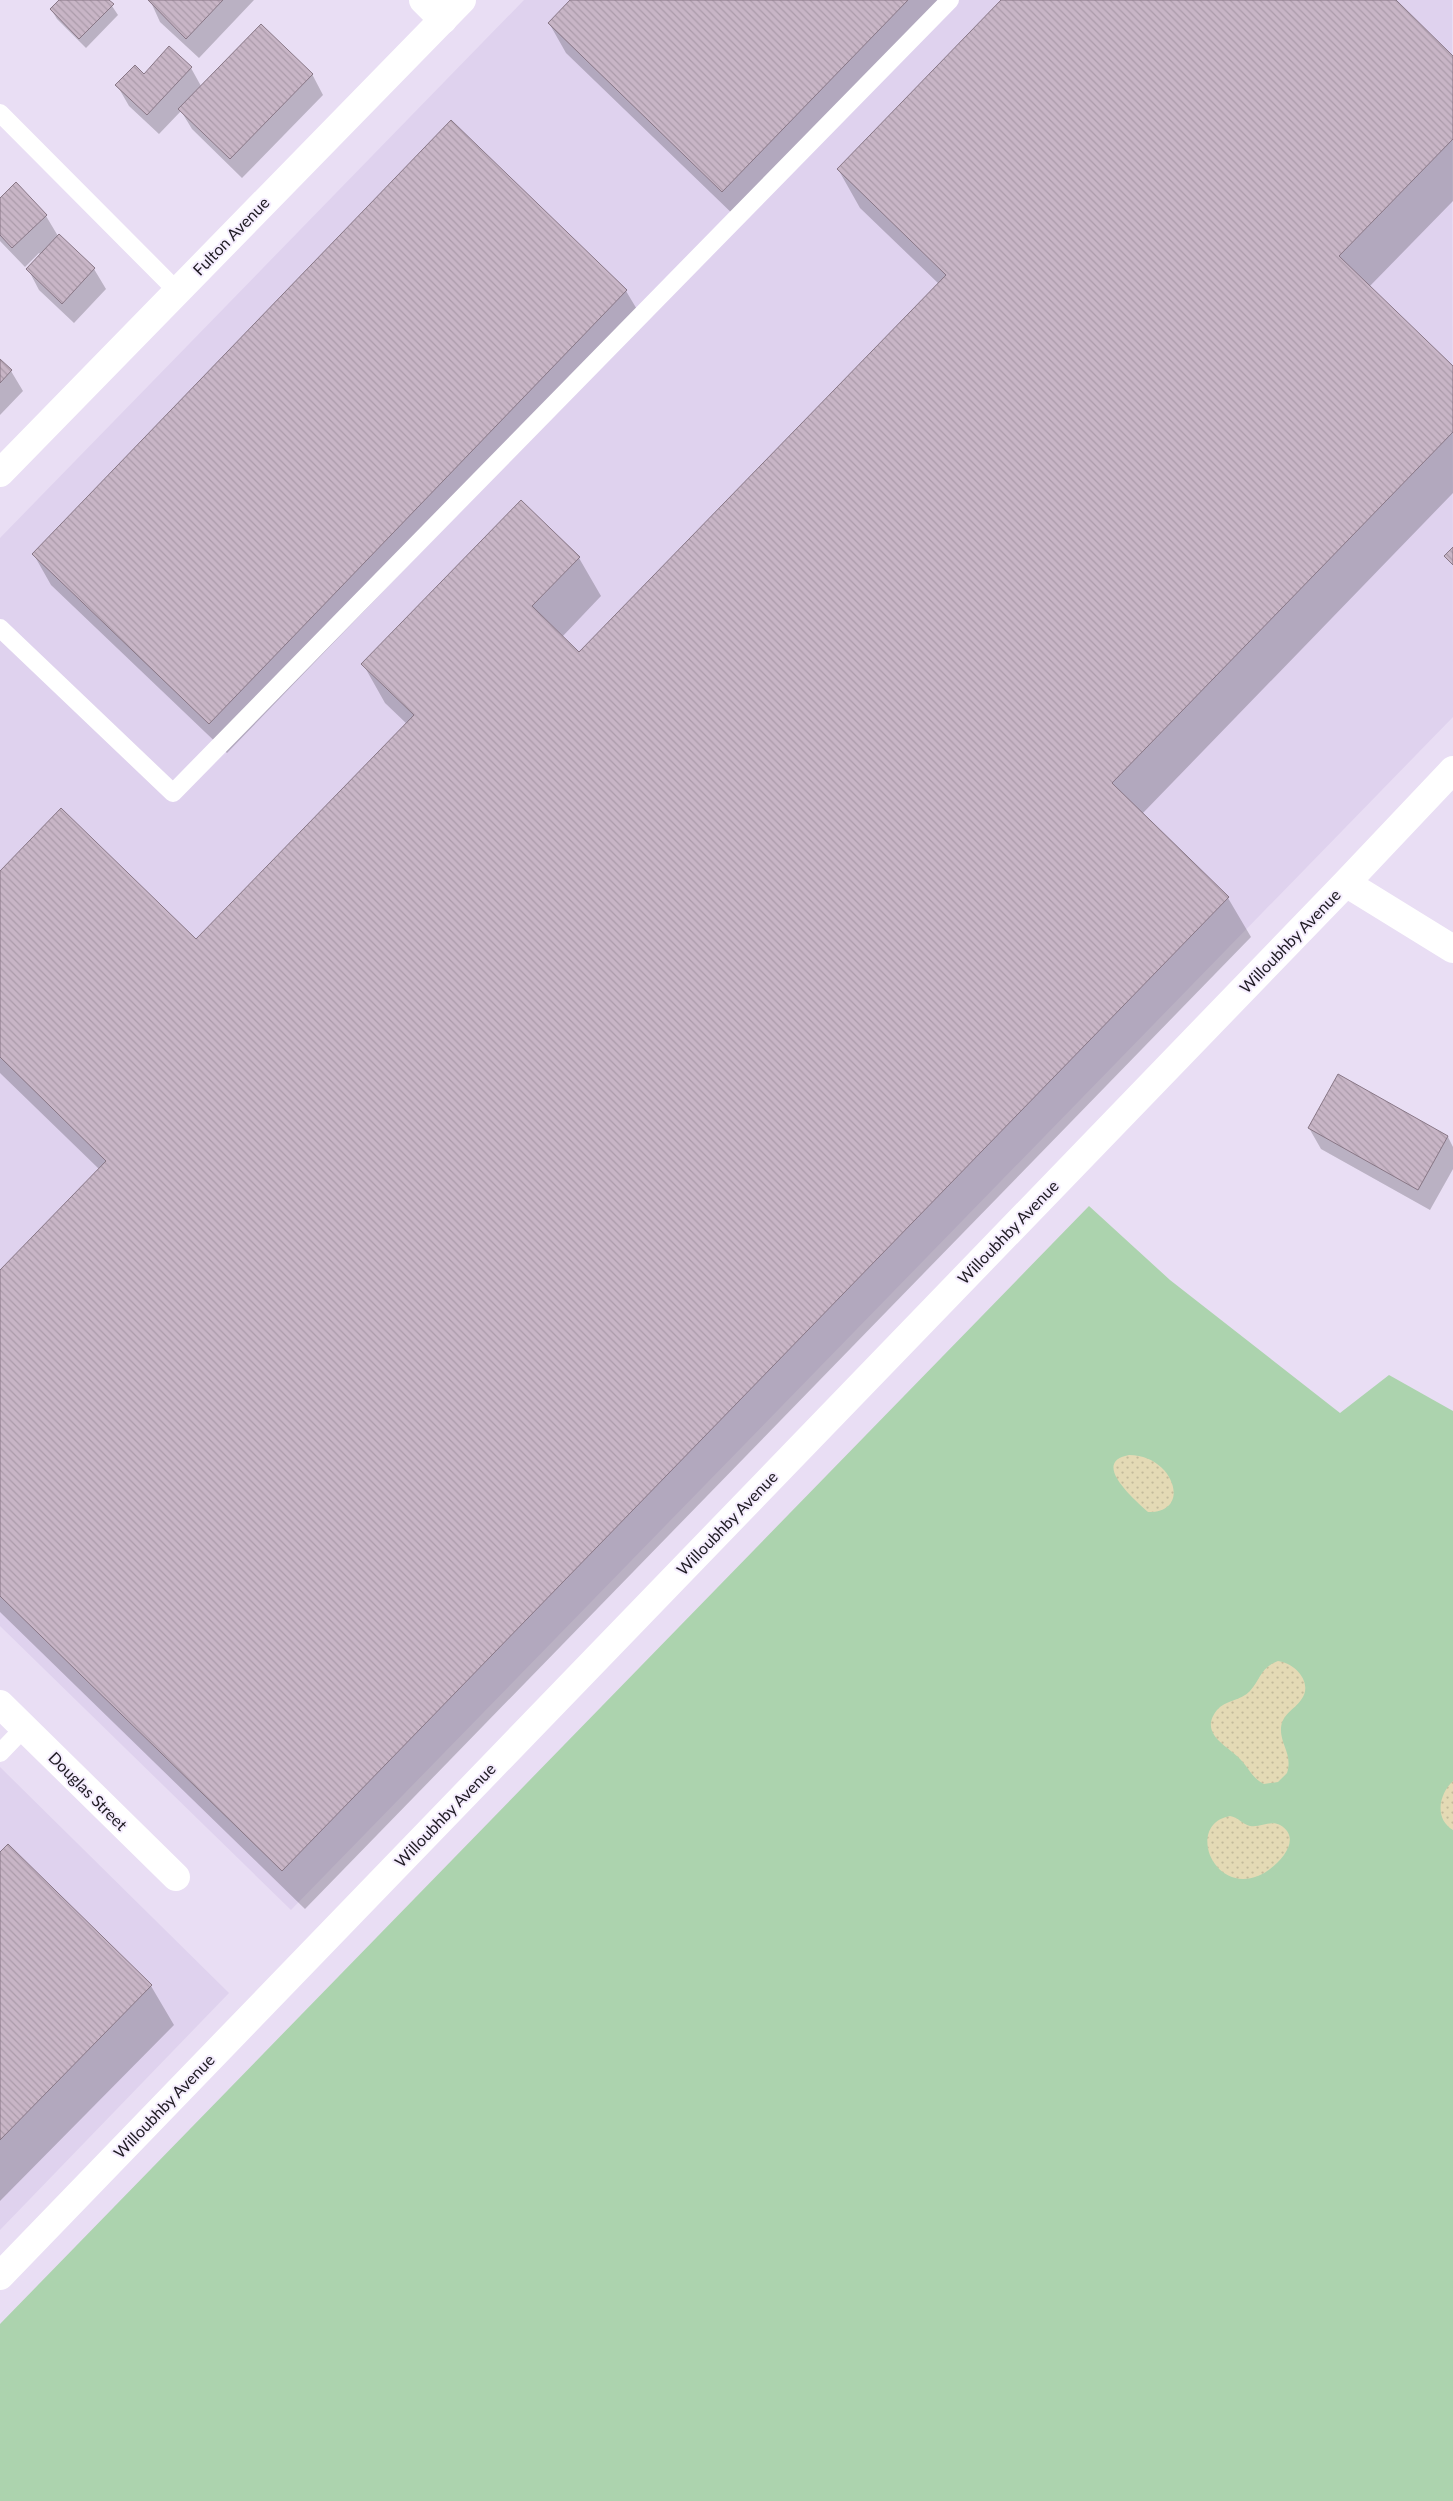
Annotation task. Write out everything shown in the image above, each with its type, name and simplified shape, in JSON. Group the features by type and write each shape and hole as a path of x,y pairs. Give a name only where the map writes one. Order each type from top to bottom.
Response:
{"street":[{"path":"423,0 442,20"},
{"name":"Fulton Avenue","path":"0,473 462,0"},
{"name":"Willoubhby Avenue","path":"0,2276 1453,770"},
{"path":"1346,883 1453,949"},
{"name":"Douglas Street","path":"0,1704 176,1877"}],"lane":[{"path":"0,628 174,793 950,0"},
{"path":"0,113 177,291"},
{"path":"0,1753 24,1728"}],"shaded area":[{"path":"524,0 1452,0 1453,717 291,1910 0,1626 0,538"},
{"path":"0,1767 229,1993 0,2230"}],"green space":[{"path":"1089,1206 1170,1280 1340,1413 1389,1375 1453,1411 1453,2501 0,2501 0,2324"}],"sand":[{"path":"1129,1455 1145,1457 1167,1473 1174,1494 1170,1504 1162,1510 1148,1512 1119,1482 1114,1473 1114,1465 1118,1459"},
{"path":"1278,1661 1296,1670 1301,1675 1305,1687 1301,1700 1282,1723 1281,1734 1288,1760 1287,1773 1278,1782 1264,1784 1256,1779 1240,1759 1217,1739 1211,1726 1212,1718 1220,1707 1242,1697 1250,1691 1264,1670"},
{"path":"1453,1781 1453,1830 1443,1820 1441,1806 1444,1793"},
{"path":"1230,1816 1250,1826 1273,1823 1280,1825 1287,1831 1290,1838 1285,1854 1265,1873 1242,1879 1228,1875 1217,1867 1210,1856 1207,1843 1209,1831 1217,1822"}],"building":[{"path":"59,0 109,0 114,4 79,39 50,9"},
{"path":"148,0 223,0 186,39"},
{"path":"570,0 908,0 722,192 548,23"},
{"path":"1001,0 1396,0 1453,56 1453,139 1339,256 1453,366 1453,432 1112,783 1229,897 282,1871 0,1596 0,1270 106,1161 0,1057 0,871 61,808 196,939 414,715 361,664 521,500 580,557 532,606 579,652 946,275 837,169"},
{"path":"261,24 313,74 230,159 178,109"},
{"path":"169,46 192,67 147,115 115,85 135,65 144,74"},
{"path":"451,120 627,290 209,724 32,554"},
{"path":"16,182 47,215 12,248 0,235 0,198"},
{"path":"59,234 95,268 62,304 26,269"},
{"path":"0,359 12,370 0,383"},
{"path":"1453,547 1453,565 1444,556"},
{"path":"1338,1074 1448,1136 1418,1190 1308,1128"},
{"path":"8,1844 152,1985 0,2140 0,1852"}]}
